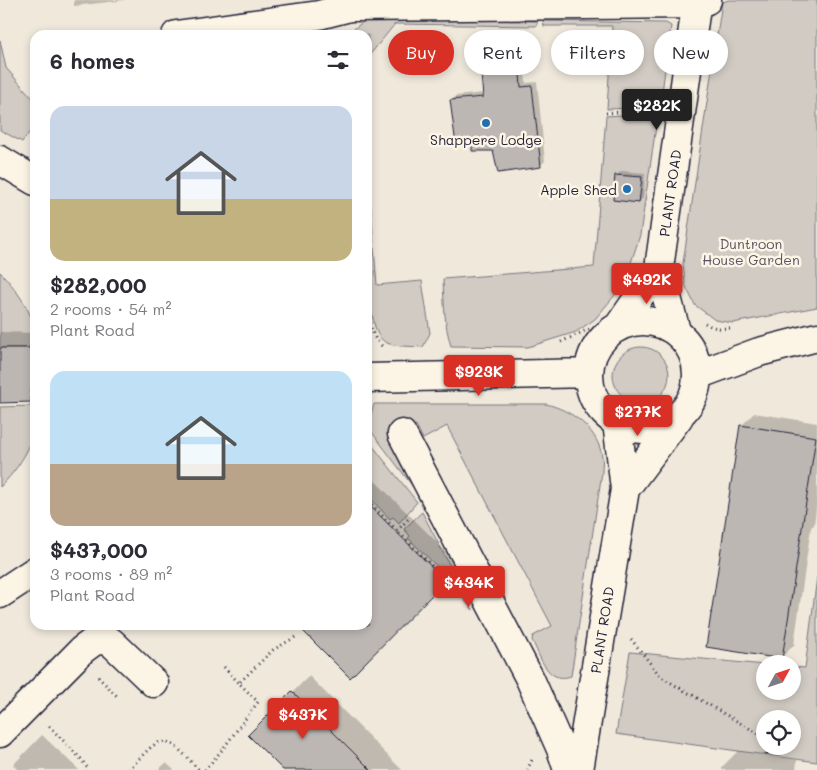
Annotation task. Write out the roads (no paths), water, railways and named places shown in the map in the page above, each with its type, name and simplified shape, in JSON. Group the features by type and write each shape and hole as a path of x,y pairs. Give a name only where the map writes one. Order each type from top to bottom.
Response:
{"street":[{"path":"214,30 319,16 350,7 701,1"},
{"name":"PLANT ROAD","path":"676,331 659,268 701,1"},
{"path":"0,160 30,178"},
{"name":"PLANT ROAD","path":"606,326 659,268"},
{"path":"635,321 659,323 676,331 689,345 696,362 697,375 694,394 684,410 670,422 656,428 635,428 617,422 602,410 593,394 589,373 593,354 603,339 606,326 635,321"},
{"path":"697,375 759,352 817,337"},
{"path":"372,378 589,373"},
{"name":"PLANT ROAD","path":"625,490 684,410"},
{"name":"PLANT ROAD","path":"579,770 625,490 617,422"},
{"path":"402,434 530,679 561,749 568,770"},
{"path":"0,594 30,574"},
{"path":"0,733 82,650 97,639 111,642 154,683"}],"place":[{"name":"Shappere Lodge","path":"486,123"},
{"name":"Apple Shed","path":"627,189"}],"park label":[{"name":"Duntroon House Garden","path":"751,252"}]}
